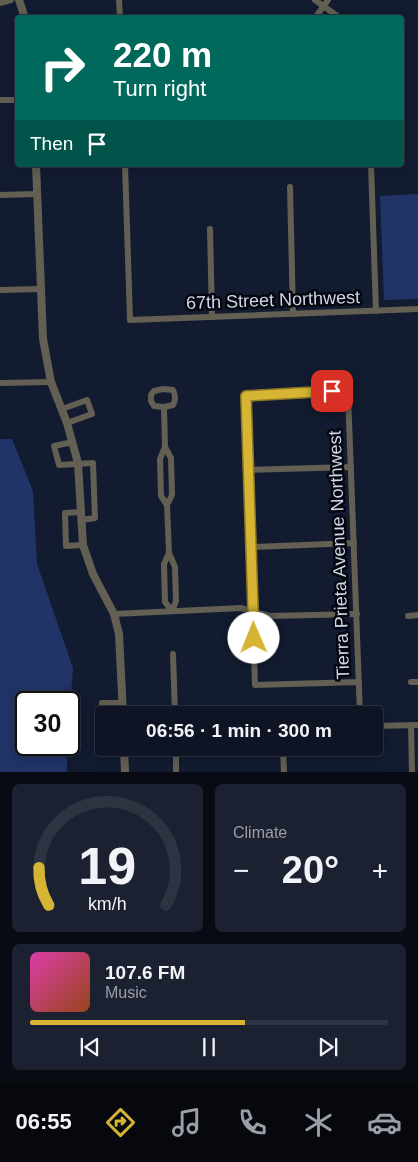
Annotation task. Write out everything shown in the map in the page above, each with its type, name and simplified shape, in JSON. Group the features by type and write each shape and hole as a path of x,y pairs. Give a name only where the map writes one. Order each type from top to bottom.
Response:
{"street":[{"path":"0,3 11,0"},
{"path":"19,0 24,15"},
{"path":"119,0 120,15"},
{"path":"315,0 336,15"},
{"path":"317,15 328,0"},
{"path":"0,100 15,100"},
{"path":"36,167 43,339 52,382 67,423 78,463 83,545 93,574 114,614 119,634 123,703 102,704 102,706"},
{"name":"67th Street Northwest","path":"125,167 130,320 418,309"},
{"path":"370,167 376,311"},
{"path":"290,187 293,314"},
{"path":"0,195 37,194"},
{"path":"210,229 212,317"},
{"path":"0,290 40,289"},
{"path":"0,383 52,382"},
{"name":"Tierra Prieta Avenue Northwest","path":"248,470 246,396 332,391 348,393 360,706"},
{"path":"62,409 87,400 92,414 67,423"},
{"path":"164,407 165,447 160,459 161,496 167,505"},
{"path":"73,442 54,446 59,465 94,462 95,518 65,513 66,546 83,545"},
{"path":"165,447 171,458 172,495 167,505 169,553 176,567 176,601 172,611"},
{"path":"351,466 248,470 255,686 359,682"},
{"path":"251,547 354,543"},
{"path":"169,553 164,564 165,602 172,611"},
{"path":"114,614 241,608 269,616 357,614"},
{"path":"408,616 418,616"},
{"path":"173,654 175,706"},
{"path":"383,726 414,725 412,772"},
{"path":"124,756 125,772"},
{"path":"176,756 176,772"},
{"path":"283,756 284,772"}],"shaded area":[{"path":"418,194 418,299 384,300 380,196"},
{"path":"0,439 12,439 33,491 37,564 73,668 71,691 15,691 15,756 67,756 67,772 0,772"}],"route":[{"path":"254,638 246,396 332,391"}]}
